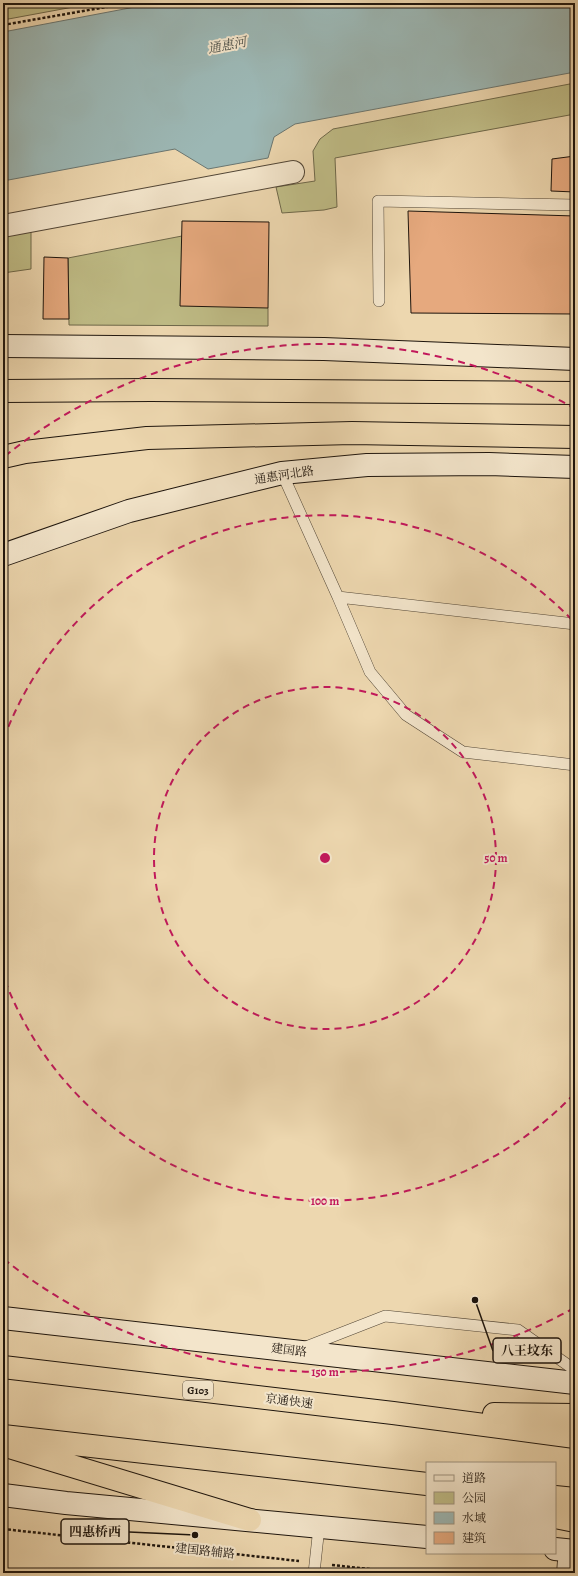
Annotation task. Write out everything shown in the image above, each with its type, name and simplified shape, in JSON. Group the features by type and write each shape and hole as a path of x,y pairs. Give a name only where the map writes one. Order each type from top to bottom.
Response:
{"highway":[{"path":"3,391 159,390 575,393"},
{"path":"3,457 25,452 147,438 352,433 575,437"},
{"name":"京通快速","path":"3,1368 393,1413 575,1437"},
{"path":"393,1413 575,1415"},
{"path":"3,1436 426,1484"},
{"path":"3,1445 250,1520"},
{"path":"360,1477 426,1490"},
{"path":"556,1497 575,1499"},
{"path":"556,1517 575,1521"}],"street":[{"path":"3,226 293,172"},
{"path":"3,346 324,349 575,359"},
{"name":"通惠河北路","path":"3,554 129,511 282,473 367,464 489,464 575,467"},
{"path":"3,1312 38,1322"},
{"name":"建国路","path":"3,1318 575,1383"},
{"path":"3,1495 66,1503 426,1537"},
{"path":"3,1500 66,1503"},
{"path":"567,1550 568,1573"}],"lane":[{"path":"379,301 378,201 575,205"},
{"path":"282,473 370,672 406,715 463,752 575,765"},
{"path":"338,597 575,624"},
{"path":"294,1351 386,1316 518,1330 575,1370"},
{"path":"315,1568 318,1527"}],"path":[{"path":"3,25 128,3"},
{"name":"建国路辅路","path":"3,1529 315,1568 407,1573"}],"green space":[{"path":"3,3 95,3 3,20"},
{"path":"575,83 575,114 335,158 337,207 324,210 282,213 276,187 315,181 313,151 320,139 333,129"},
{"path":"31,229 31,269 3,273 3,236"},
{"path":"182,236 268,308 268,326 69,325 68,258"}],"water":[{"name":"通惠河","path":"156,3 575,3 575,72 295,124 274,137 268,158 208,169 175,149 3,181 3,32"}],"building":[{"path":"575,156 575,192 551,191 552,159"},
{"path":"408,211 575,216 575,314 411,313"},
{"path":"182,221 269,222 268,308 180,306"},
{"path":"44,257 68,258 69,319 43,319"}],"place":[{"name":"八王坟东","path":"475,1300"},
{"name":"四惠桥西","path":"195,1535"}]}
